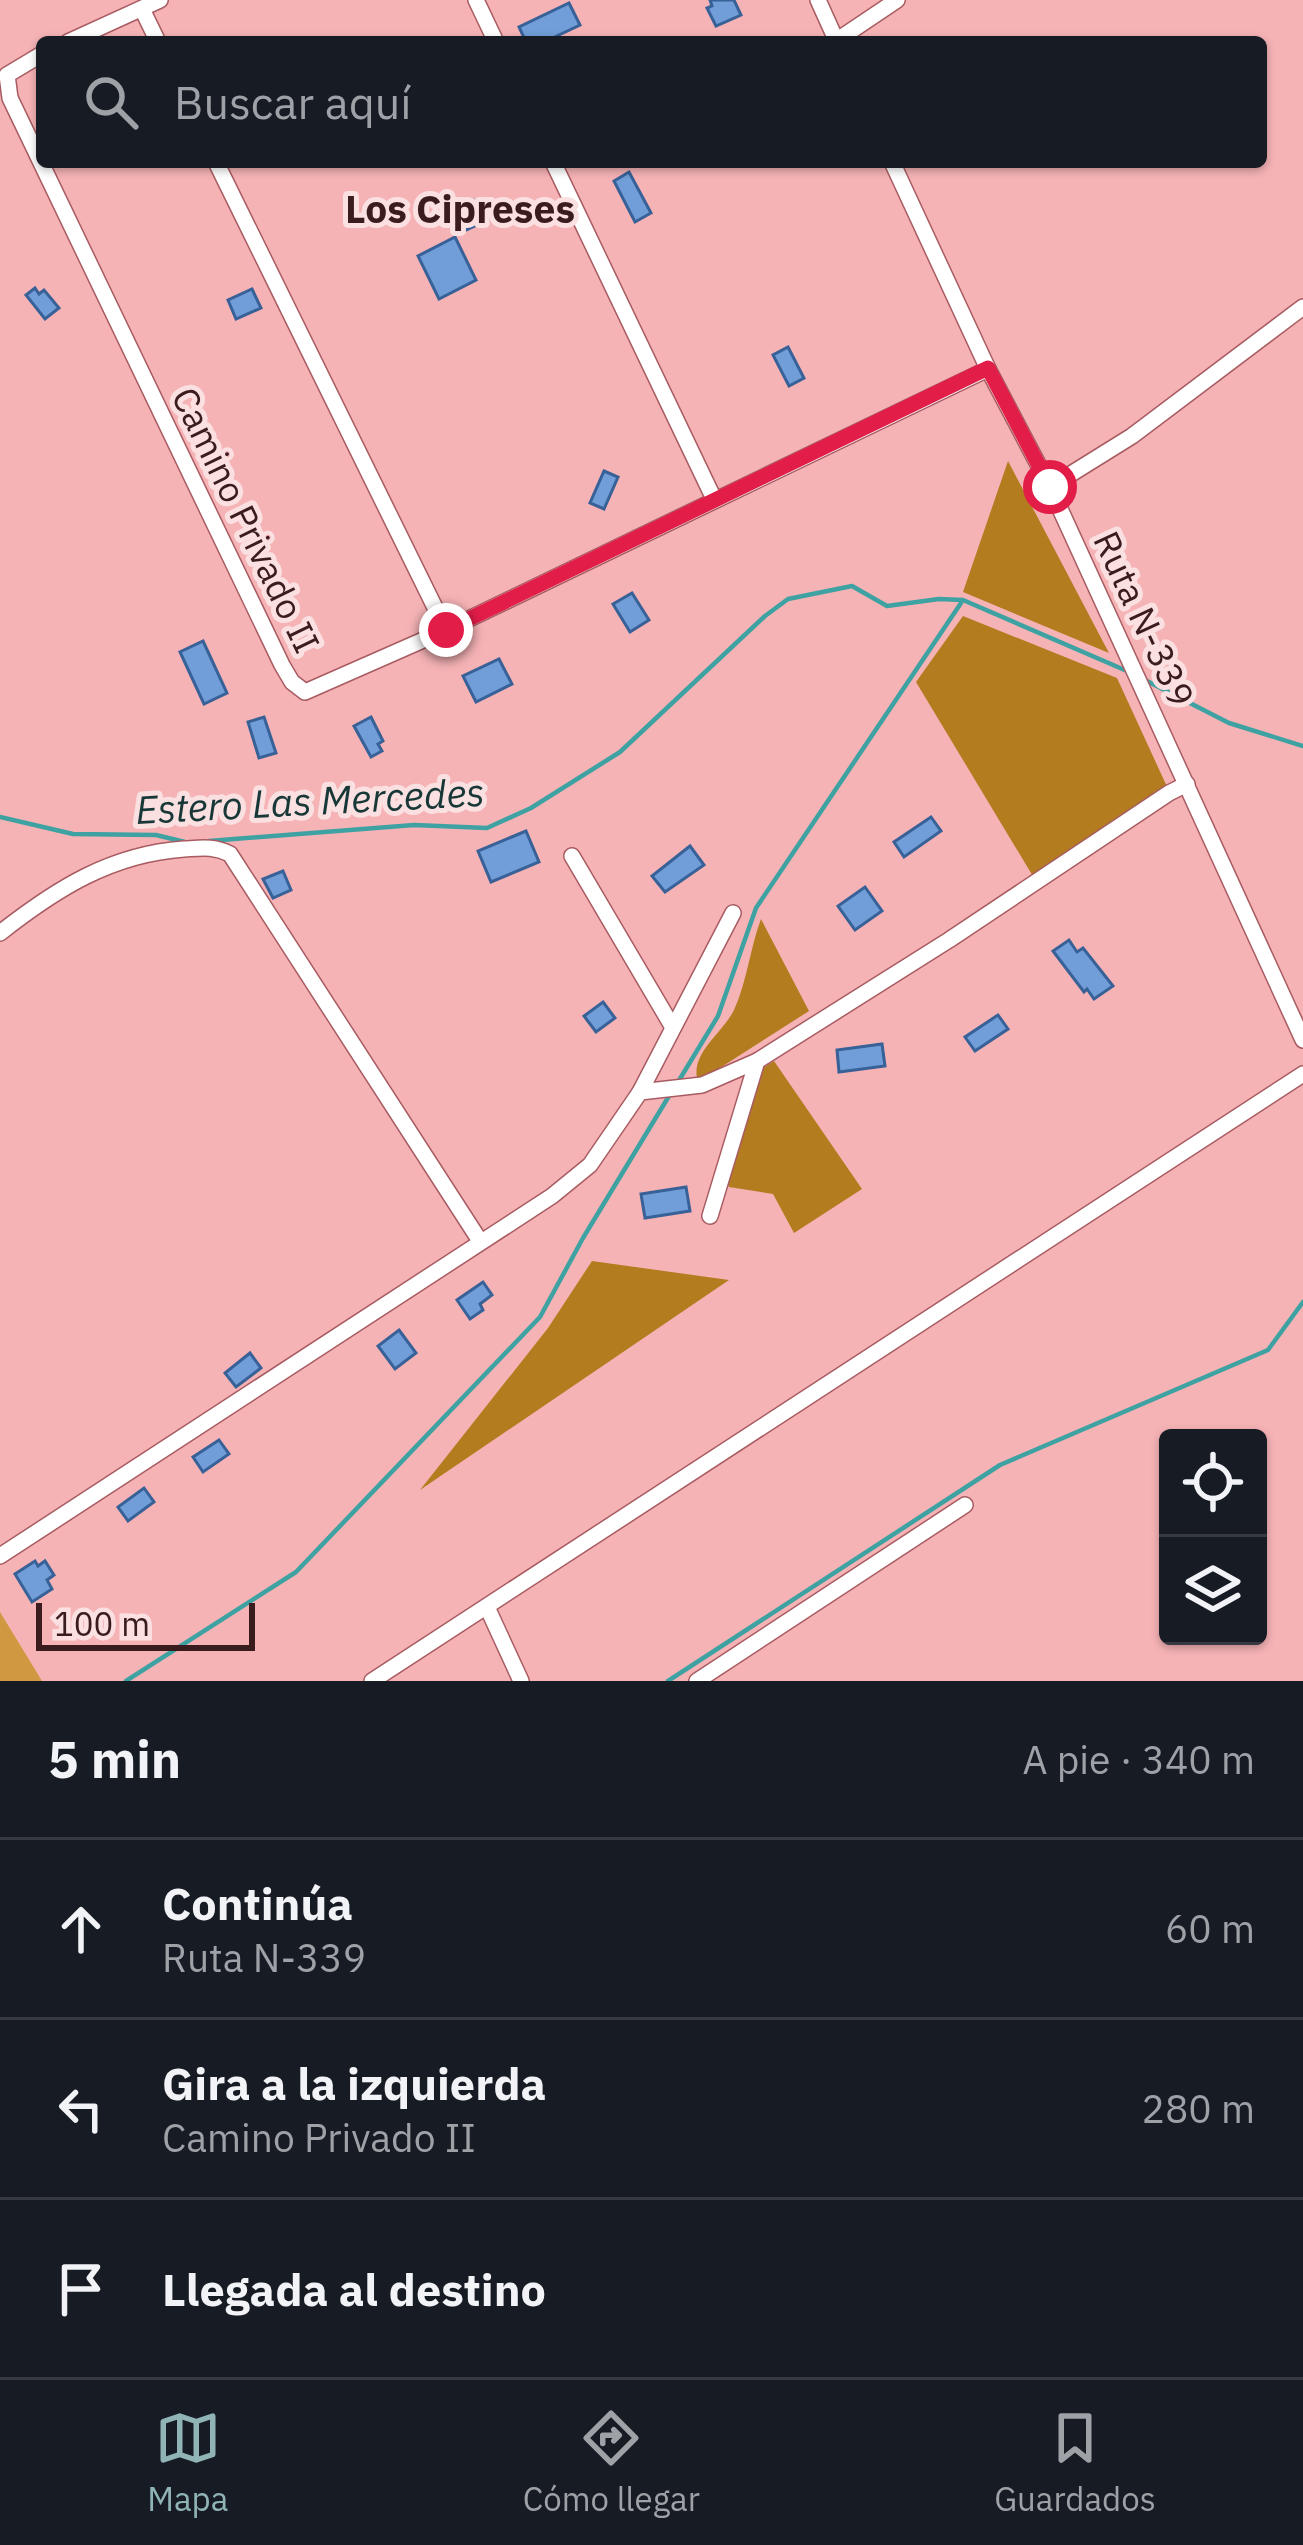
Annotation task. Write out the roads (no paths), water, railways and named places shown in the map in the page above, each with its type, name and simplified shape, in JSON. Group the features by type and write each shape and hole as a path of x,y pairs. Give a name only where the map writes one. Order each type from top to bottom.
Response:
{"street":[{"path":"81,36 160,0"},
{"path":"476,0 493,36"},
{"path":"818,0 834,36"},
{"path":"843,36 897,0"},
{"path":"142,9 155,36"},
{"name":"Camino Privado II","path":"36,58 7,75 10,98 36,152"},
{"name":"Camino Privado II","path":"44,168 292,682 305,692 446,630 988,368"},
{"path":"219,168 446,630"},
{"path":"556,168 713,499"},
{"name":"Ruta N-339","path":"895,168 988,368 1050,487 1303,1040"},
{"path":"1050,487 1132,436 1303,307"},
{"path":"640,1092 729,1076 758,1061 1187,784"},
{"path":"0,933 39,902 88,874 144,851 216,847 230,854 480,1241"},
{"path":"572,856 672,1026"},
{"path":"0,1556 576,1179 640,1092 733,913"},
{"path":"710,1216 758,1061"},
{"path":"372,1681 1303,1074"},
{"path":"697,1681 965,1505"},
{"path":"487,1607 521,1681"}],"waterway":[{"name":"Estero Las Mercedes","path":"209,841 414,825 487,828 531,808 620,752 788,599 852,586 887,606 963,600 1127,671"},
{"path":"678,1082 718,1016 756,908 961,603"},
{"name":"Estero Las Mercedes","path":"1143,679 1229,723 1303,746"},
{"name":"Estero Las Mercedes","path":"0,817 73,834 156,835 185,842"},
{"path":"126,1681 296,1572 540,1317 672,1091"},
{"path":"668,1681 1000,1465 1268,1350 1303,1302"}],"district":[{"name":"Los Cipreses","path":"460,209"}]}
